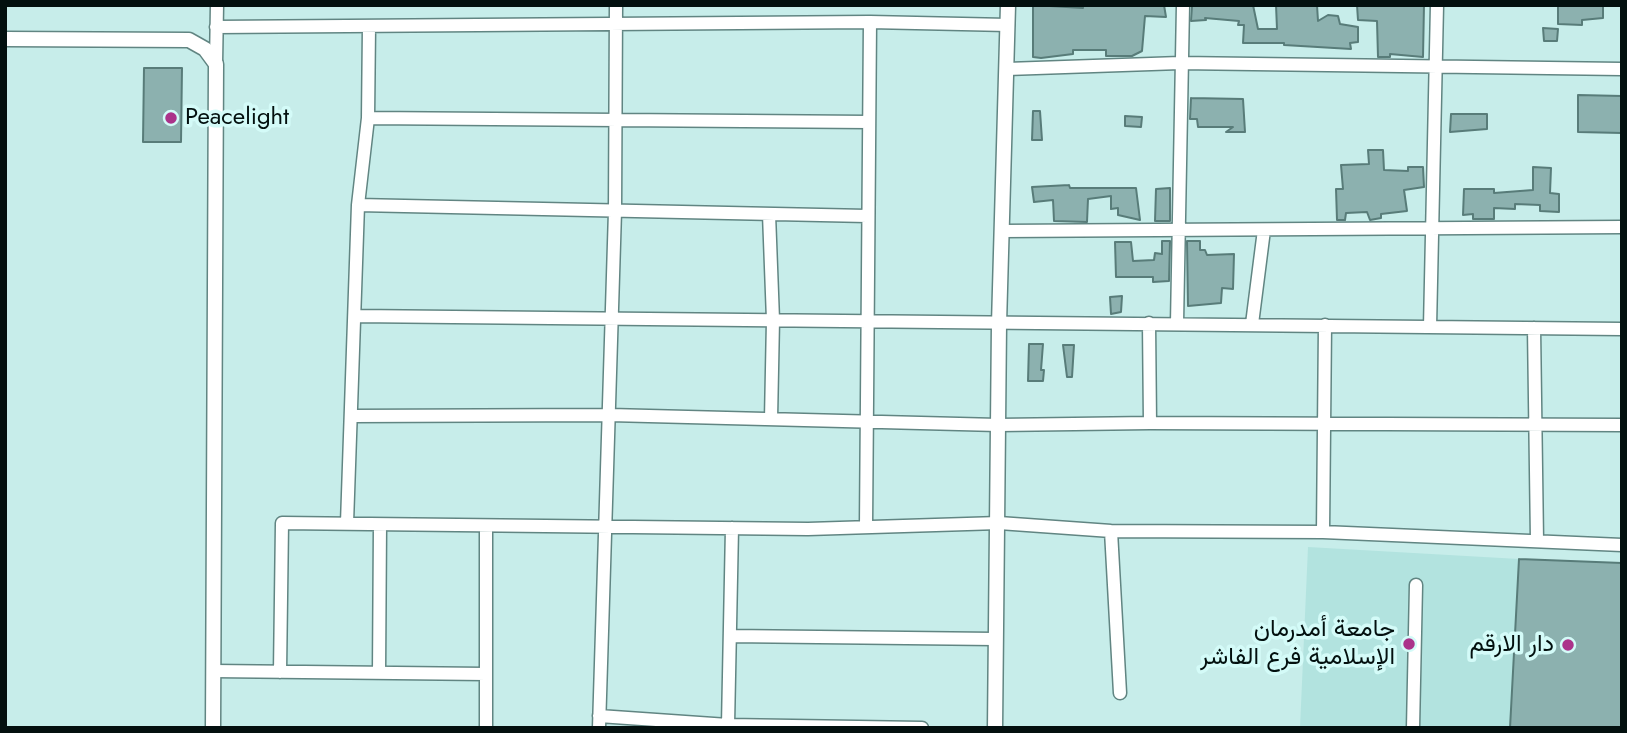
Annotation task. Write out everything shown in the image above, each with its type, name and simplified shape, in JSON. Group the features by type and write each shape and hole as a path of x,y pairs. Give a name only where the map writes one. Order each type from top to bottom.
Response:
{"street":[{"path":"213,728 217,5"},
{"path":"616,5 615,211 599,722 922,728"},
{"path":"995,728 999,324 1008,5"},
{"path":"1177,323 1181,228 1180,63 1183,5"},
{"path":"1430,327 1437,5"},
{"path":"216,27 870,22 1008,26"},
{"path":"866,526 865,322 870,22"},
{"path":"347,523 358,205 368,118 369,27"},
{"path":"5,39 189,40 205,49 216,64"},
{"path":"1007,69 1180,63 1622,69"},
{"path":"368,118 869,122"},
{"path":"358,205 867,216"},
{"path":"769,214 773,320 771,419"},
{"path":"1002,231 1181,228 1622,228"},
{"path":"1252,324 1264,230"},
{"path":"356,316 612,316 999,324 1177,323 1622,329"},
{"path":"1149,323 1150,423"},
{"path":"1323,532 1325,325"},
{"path":"1534,328 1537,541"},
{"path":"352,416 610,415 865,419 998,425 1622,425"},
{"path":"280,672 282,523 604,528 999,523 1111,531 1323,532 1622,545"},
{"path":"379,673 380,525"},
{"path":"486,526 486,728"},
{"path":"728,725 732,528"},
{"path":"1111,531 1120,693"},
{"path":"1413,728 1416,584"},
{"path":"730,636 995,639"},
{"path":"213,671 486,674"}],"shaded area":[{"name":"جامعة أمدرمان الإسلامية فرع الفاشر","path":"1308,547 1519,559 1510,728 1300,728"}],"building":[{"path":"1033,5 1083,8 1083,5 1164,5 1166,17 1145,16 1142,51 1132,56 1106,56 1106,50 1073,50 1073,54 1041,58 1033,57"},
{"path":"1253,5 1258,29 1277,29 1276,5 1317,5 1318,21 1328,15 1338,16 1340,24 1358,27 1358,42 1350,43 1351,49 1284,43 1243,43 1244,25 1238,25 1239,21 1205,18 1206,20 1191,21 1192,6"},
{"path":"1357,5 1424,5 1423,57 1390,54 1390,57 1378,57 1377,21 1358,20"},
{"path":"1603,5 1603,18 1582,20 1582,25 1558,24 1558,6"},
{"path":"1543,28 1558,29 1557,41 1544,41"},
{"path":"144,68 182,68 181,142 143,142"},
{"path":"1578,95 1622,96 1622,133 1578,132"},
{"path":"1191,98 1243,99 1245,132 1226,132 1233,127 1198,127 1197,119 1190,119"},
{"path":"1033,111 1040,111 1042,140 1032,140"},
{"path":"1451,114 1487,114 1487,129 1450,132"},
{"path":"1125,116 1142,117 1141,127 1125,126"},
{"path":"1368,150 1383,150 1384,170 1408,171 1408,167 1423,167 1424,187 1404,190 1407,211 1381,214 1381,218 1370,220 1367,212 1346,213 1345,220 1337,220 1336,189 1343,189 1341,165 1369,164"},
{"path":"1533,167 1551,168 1550,193 1559,194 1559,212 1540,211 1540,205 1515,204 1515,209 1494,208 1494,219 1473,219 1473,214 1463,215 1464,189 1494,189 1494,193 1533,190"},
{"path":"1069,185 1070,188 1136,188 1140,220 1118,215 1118,208 1111,209 1111,196 1088,199 1087,222 1054,221 1053,200 1034,202 1032,187"},
{"path":"1170,188 1170,221 1155,221 1156,189"},
{"path":"1162,241 1170,241 1169,281 1153,282 1153,277 1116,277 1115,242 1131,242 1133,261 1154,260 1155,253 1162,254"},
{"path":"1187,241 1200,241 1200,250 1205,250 1207,255 1234,254 1233,289 1222,288 1221,303 1188,306"},
{"path":"1122,296 1121,312 1111,314 1110,297"},
{"path":"1029,344 1043,344 1043,381 1028,381"},
{"path":"1063,345 1074,345 1072,377 1067,377"},
{"name":"دار الارقم","path":"1519,559 1622,563 1622,728 1510,728"}],"place":[{"name":"Peacelight","path":"171,118"},
{"name":"جامعة أمدرمان الإسلامية فرع الفاشر","path":"1409,644"},
{"name":"دار الارقم","path":"1568,645"}]}
